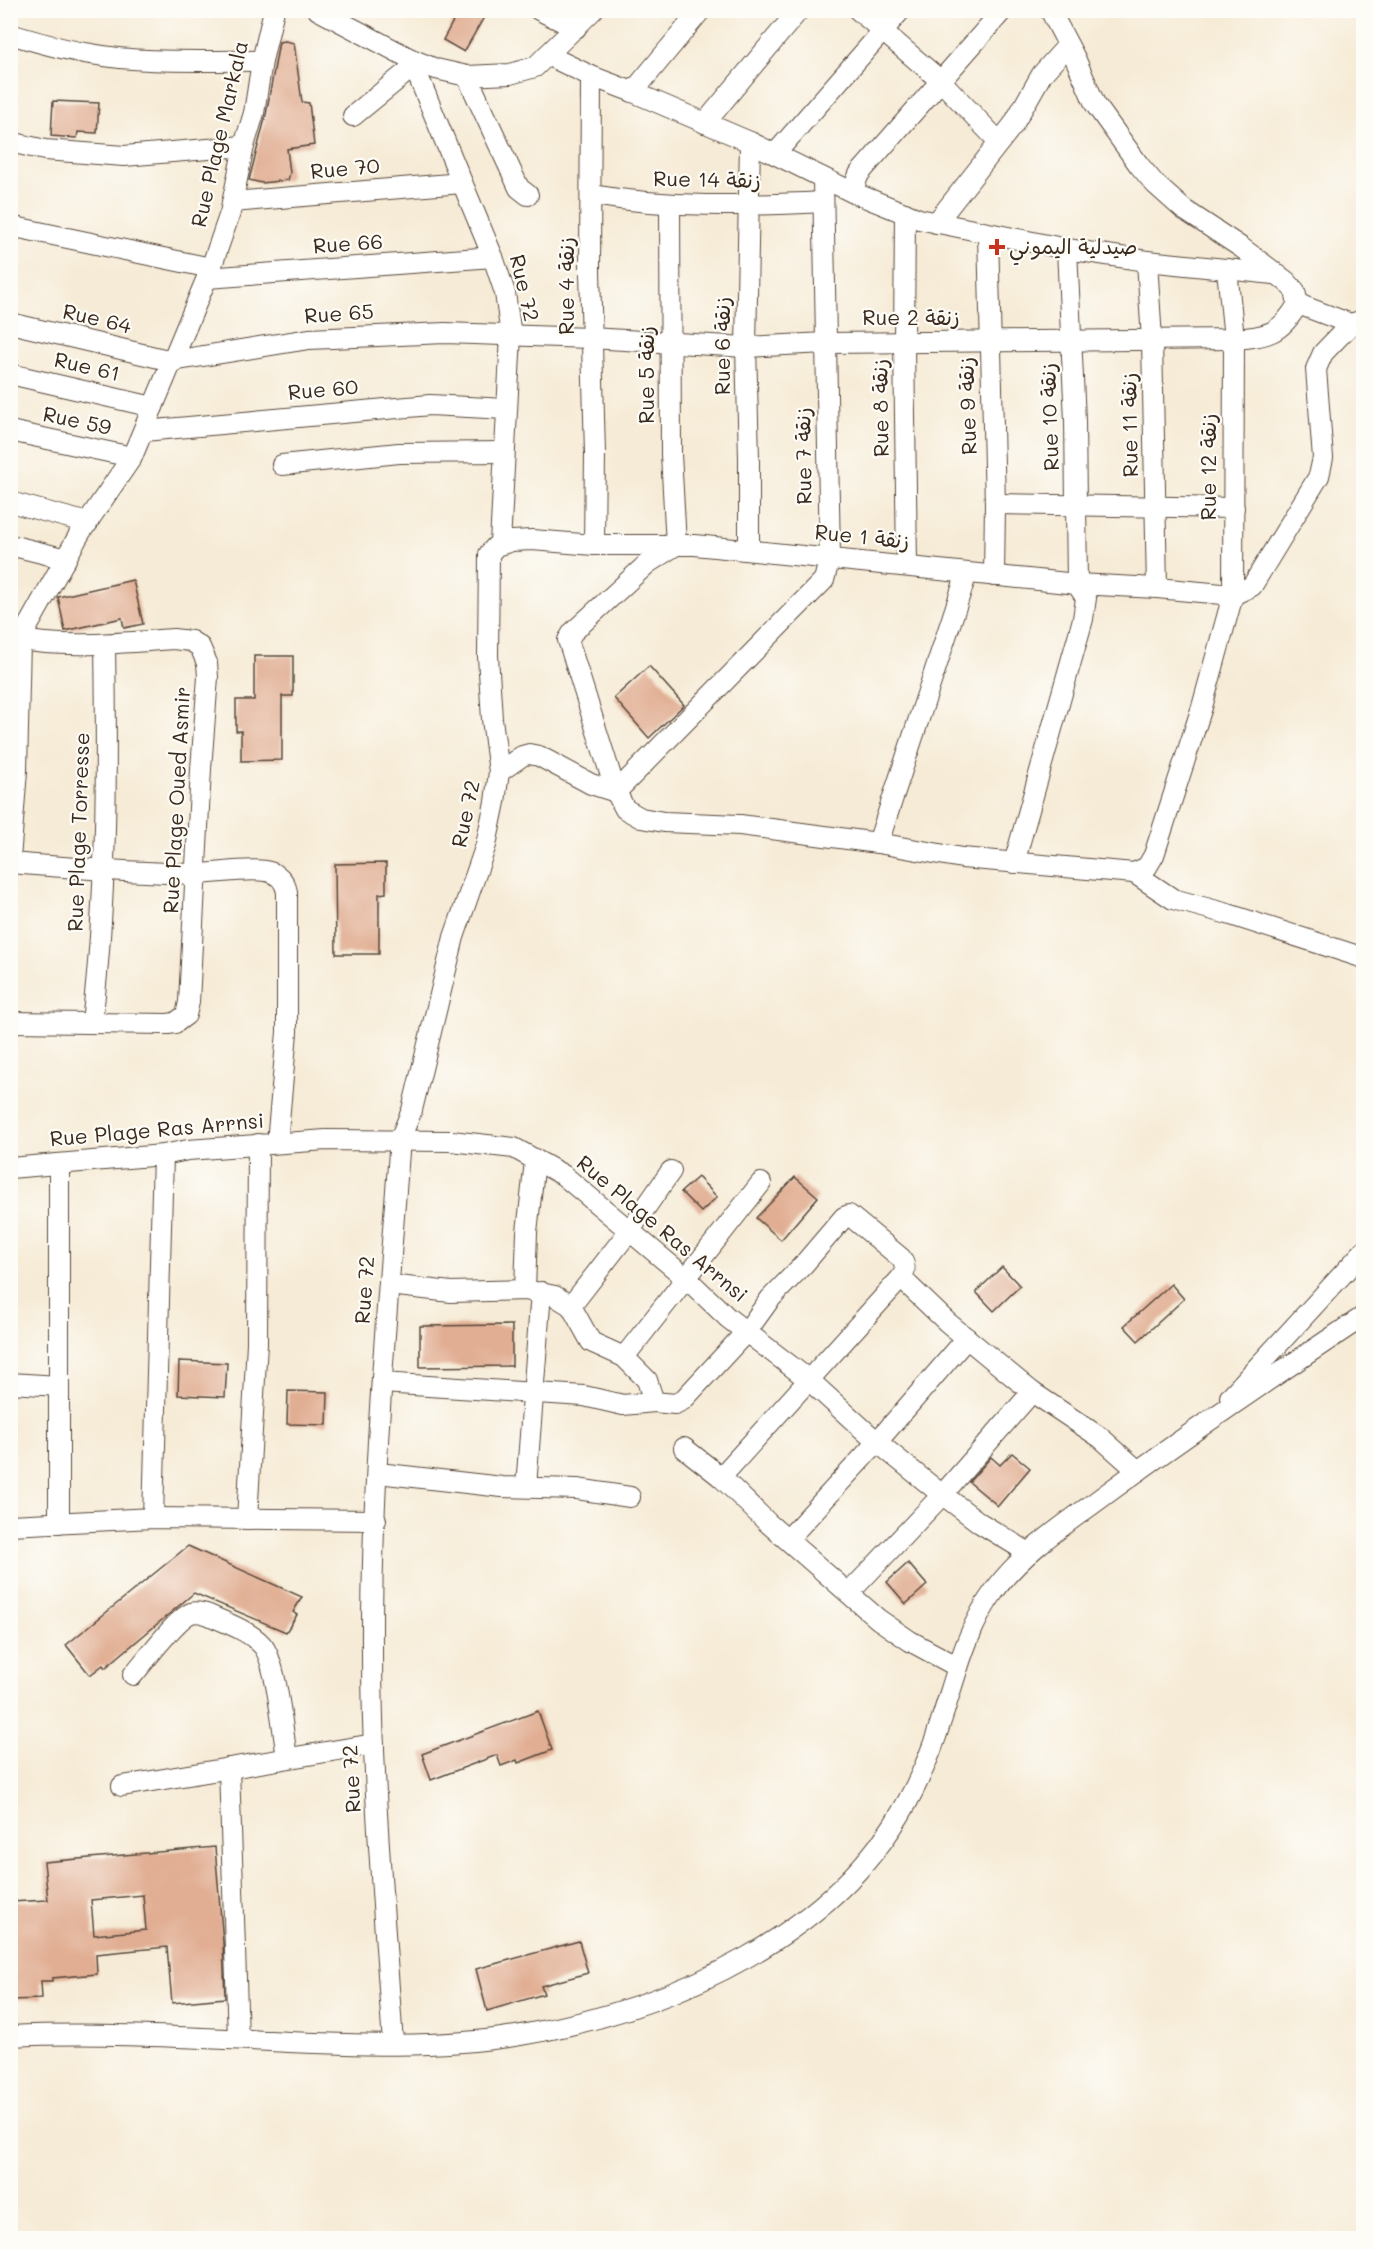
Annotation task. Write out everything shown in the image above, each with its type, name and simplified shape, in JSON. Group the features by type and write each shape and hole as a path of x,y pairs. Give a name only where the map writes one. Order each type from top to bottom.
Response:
{"street":[{"name":"Rue Plage Markala","path":"15,639 132,458 209,273 232,202 254,113 273,10"},
{"path":"318,10 412,63 467,76 519,73 535,67 593,10"},
{"path":"539,10 576,28"},
{"path":"633,92 700,10"},
{"path":"705,123 799,10"},
{"path":"858,10 940,81 999,142"},
{"path":"775,154 901,10"},
{"path":"852,192 859,174 1003,10"},
{"path":"1050,10 1103,116 1155,184 1183,209 1242,248 1286,281 1295,291 1298,304 1357,322"},
{"path":"10,34 50,46 93,55 262,61"},
{"path":"936,223 1013,125 1042,74 1068,45"},
{"path":"547,55 591,76 750,142 852,192 936,223 1067,249 1147,261 1274,274"},
{"path":"353,116 412,63"},
{"name":"Rue 72","path":"393,2044 374,1743 372,1650 382,1383 400,1139 415,1100 454,937 486,845 499,772 492,719 488,656 511,334 505,293 493,257 412,63"},
{"path":"467,76 519,188 528,195"},
{"name":"Rue 4 زنقة","path":"591,76 590,338 595,453 594,545"},
{"path":"10,142 45,150 124,156 244,146"},
{"name":"Rue 6 زنقة","path":"749,550 746,347 750,142"},
{"name":"Rue 7 زنقة","path":"616,792 824,580 830,557 823,178"},
{"name":"Rue 70","path":"232,202 462,183"},
{"name":"Rue 14 زنقة","path":"592,195 634,202 670,204 748,205 823,202"},
{"name":"Rue 5 زنقة","path":"670,204 671,454 676,545"},
{"name":"Rue 8 زنقة","path":"905,213 907,566"},
{"name":"Rue 66","path":"10,226 209,273 493,257"},
{"name":"Rue 9 زنقة","path":"988,234 995,504 994,576"},
{"name":"Rue 10 زنقة","path":"1014,862 1083,619 1086,598 1077,584 1077,506 1067,249"},
{"name":"Rue 11 زنقة","path":"1147,261 1152,340 1157,588"},
{"name":"Rue 12 زنقة","path":"1134,873 1147,867 1154,855 1202,707 1233,595 1234,339 1227,269"},
{"name":"Rue 2 زنقة","path":"511,334 746,347 826,343 1234,339 1271,334 1291,317 1298,304"},
{"path":"1233,595 1252,586 1319,476 1323,458 1316,385 1317,369 1323,353 1357,322"},
{"name":"Rue 64","path":"10,323 172,361"},
{"name":"Rue 65","path":"172,361 309,339 445,333 511,334"},
{"name":"Rue 61","path":"10,374 153,407"},
{"name":"Rue 60","path":"144,430 430,405 506,409"},
{"name":"Rue 59","path":"10,430 132,458"},
{"path":"282,465 399,453 504,452"},
{"path":"10,502 88,523"},
{"path":"995,504 1234,508"},
{"name":"Rue 1 زنقة","path":"495,549 532,540 594,545 676,545 830,557 1077,584 1233,595"},
{"path":"10,544 66,559"},
{"path":"676,545 648,563 573,632 568,640 616,792 625,808 641,818 664,822 740,825 878,843 962,858 1134,873 1173,899 1228,914 1364,958"},
{"path":"878,843 967,573"},
{"path":"105,644 52,645 15,639 17,771 10,861 102,871 197,874 266,871 278,876 286,886 287,892 287,1032 268,1144 247,1519"},
{"name":"Rue Plage Oued Asmir","path":"10,1022 159,1024 175,1023 186,1015 197,874 207,663 200,647 191,641 173,639 105,644"},
{"name":"Rue Plage Torresse","path":"92,1022 98,972 107,753 105,644"},
{"path":"499,772 522,756 529,754 539,756 591,784 616,792"},
{"name":"Rue Plage Ras Arrnsi","path":"10,1168 268,1144 400,1139 499,1145 514,1148 563,1175 687,1279 728,1318 809,1380 877,1442 942,1495 980,1523 1029,1553"},
{"path":"153,1518 163,1155"},
{"path":"526,1487 534,1393 533,1291 526,1246 535,1161"},
{"path":"59,1164 59,1523"},
{"path":"571,1306 630,1230 671,1171"},
{"path":"624,1357 761,1183"},
{"path":"382,1383 584,1396 623,1405 654,1402 675,1404 683,1400 747,1331 770,1299 847,1215 852,1215 901,1258 905,1265 905,1272 721,1477"},
{"path":"1203,1425 1364,1251"},
{"path":"901,1278 967,1338 1032,1392 1101,1438 1138,1471"},
{"path":"389,1285 451,1292 533,1291 555,1296 571,1306 591,1342 624,1357 646,1380 654,1402"},
{"path":"10,2036 93,2034 322,2043 455,2042 519,2035 602,2017 635,2007 717,1972 785,1932 817,1909 848,1881 873,1852 913,1791 940,1726 968,1637 979,1614 995,1589 1029,1553 1203,1425 1364,1316"},
{"path":"788,1539 877,1442 967,1338"},
{"path":"10,1383 59,1386"},
{"path":"849,1593 942,1495 1032,1392"},
{"path":"684,1448 721,1477 788,1539 898,1634 958,1667"},
{"path":"378,1473 502,1487 578,1489 630,1497"},
{"path":"10,1525 153,1518 376,1520"},
{"path":"134,1675 180,1621 190,1613 203,1612 255,1639 262,1645 271,1663 287,1758"},
{"path":"122,1786 374,1743"},
{"path":"229,1768 238,2039"}],"building":[{"path":"459,10 488,10 464,52 443,40"},
{"path":"279,42 294,43 302,102 309,103 314,145 287,149 290,173 288,180 262,183 249,180 266,115"},
{"path":"53,101 99,103 97,133 78,132 77,138 51,136"},
{"path":"133,580 143,624 124,628 122,618 65,631 58,597"},
{"path":"254,656 293,656 293,696 282,696 282,760 241,761 241,731 236,731 236,700 254,700"},
{"path":"649,666 684,705 649,738 614,698"},
{"path":"386,863 386,893 379,894 379,954 336,954 335,864"},
{"path":"698,1177 717,1197 701,1212 681,1192"},
{"path":"795,1177 818,1197 781,1240 756,1218"},
{"path":"1002,1267 1020,1286 994,1311 976,1292"},
{"path":"1171,1284 1184,1299 1138,1341 1124,1326"},
{"path":"512,1325 512,1366 420,1367 420,1326"},
{"path":"179,1361 227,1363 225,1397 178,1395"},
{"path":"288,1391 328,1392 327,1425 287,1424"},
{"path":"1012,1453 1030,1468 998,1506 969,1482 991,1457 1000,1465"},
{"path":"188,1546 302,1597 293,1612 297,1615 286,1632 194,1593 105,1668 103,1665 90,1675 66,1645"},
{"path":"908,1563 927,1585 906,1604 887,1582"},
{"path":"538,1711 552,1750 518,1763 517,1760 501,1766 497,1755 431,1780 422,1754"},
{"path":"215,1847 225,1998 172,2003 167,1947 96,1954 97,1974 41,1981 42,1999 10,2000 10,1902 48,1900 44,1862","holes":["143,1895 146,1930 94,1935 91,1900"]},
{"path":"579,1941 588,1973 541,1986 544,1994 487,2011 476,1969"}],"place":[{"name":"صيدلية اليموني","path":"997,247"}]}
